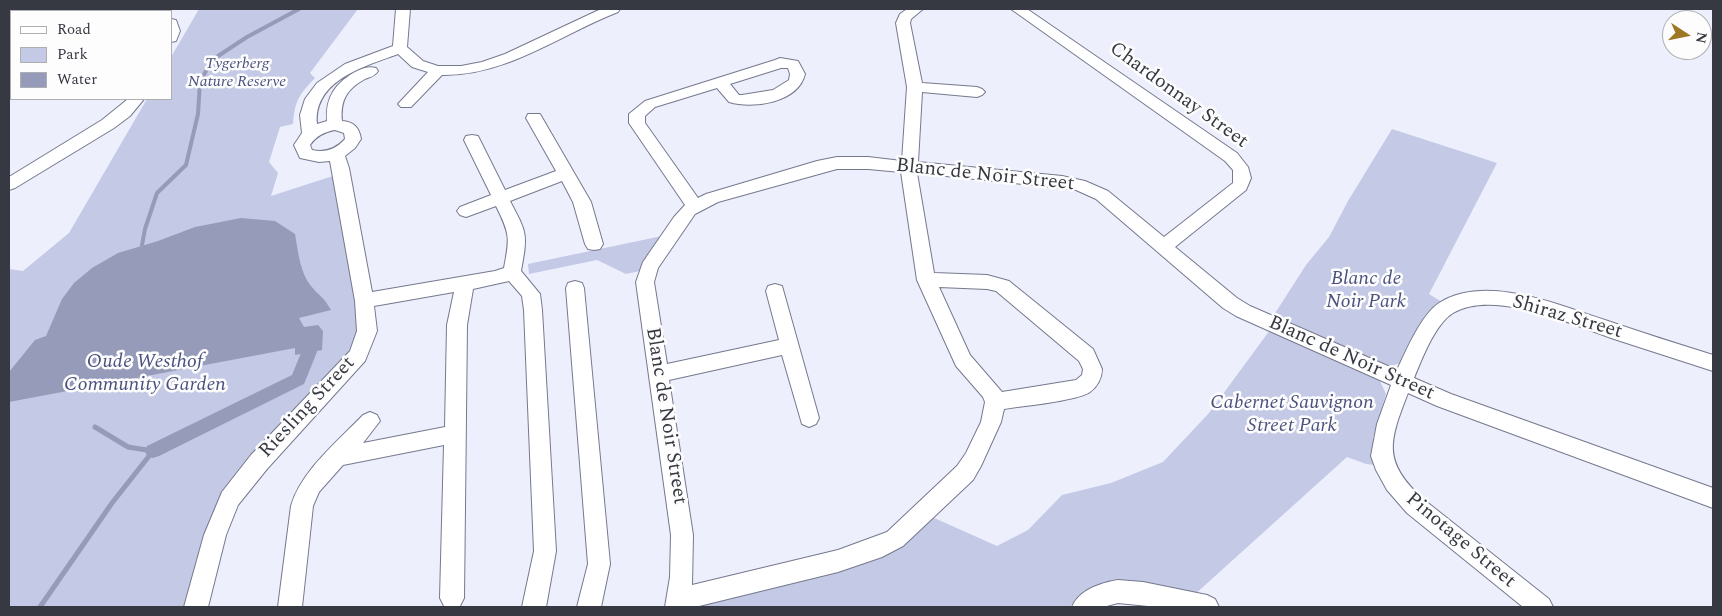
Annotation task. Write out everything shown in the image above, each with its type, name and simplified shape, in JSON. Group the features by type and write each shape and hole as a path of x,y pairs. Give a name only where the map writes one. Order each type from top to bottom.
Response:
{"street":[{"path":"403,9 403,52"},
{"path":"403,52 418,64 439,70 464,70 502,62 578,24 613,9"},
{"path":"678,604 838,561 874,549 895,539 965,473 974,459 991,422 995,402 992,394 963,360 926,280 909,176 915,87 903,23 905,17 916,9"},
{"name":"Chardonnay Street","path":"1018,9 1231,157 1240,166 1243,176 1240,186 1163,247"},
{"path":"335,125 333,105 337,95 344,87 403,52"},
{"path":"310,134 307,122 310,107 314,95 321,87 337,74 403,52"},
{"path":"406,104 439,70"},
{"path":"695,206 637,123 637,114 650,104 721,82"},
{"path":"915,87 977,92"},
{"path":"9,184 108,124 124,112 135,100"},
{"path":"534,118 582,202 594,244"},
{"path":"335,125 346,126 352,131 353,135 339,161 306,154 302,145 310,134 322,128 335,125"},
{"path":"472,140 517,232 518,241 512,272"},
{"name":"Riesling Street","path":"196,607 215,535 230,499 259,462 358,355 367,331 364,301 339,161"},
{"name":"Blanc de Noir Street","path":"678,604 682,577 682,534 646,290 646,275 653,260 680,221 695,206 712,198 827,165 858,162 1079,185 1102,195 1230,303 1243,311 1402,382 1487,417 1713,498"},
{"path":"466,211 566,173"},
{"path":"364,301 497,278 512,272"},
{"path":"512,272 531,294 533,310 545,551 534,607"},
{"path":"926,280 987,282 1002,286 1086,355 1092,364 1093,374 1090,380 1080,388 995,402"},
{"path":"452,598 457,325 463,299 464,284"},
{"path":"575,288 600,564 589,607"},
{"path":"775,292 809,418"},
{"name":"Shiraz Street","path":"1402,382 1427,330 1437,315 1454,305 1476,299 1504,299 1534,305 1713,363"},
{"path":"658,374 790,346"},
{"name":"Pinotage Street","path":"1402,382 1382,436 1382,457 1391,478 1415,506 1541,607"},
{"path":"290,607 303,500 311,485 370,421"},
{"path":"337,458 455,434"},
{"path":"1084,607 1106,593 1118,591 1132,591 1207,607"}],"green space":[{"name":"Oude Westhof Community Garden","path":"199,9 358,9 310,73 315,78 299,98 293,124 280,127 269,162 278,173 271,196 336,175 359,324 356,346 202,547 187,607 9,607 9,269 23,271 69,233 146,100 172,100 172,55"},
{"name":"Blanc de Noir Park","path":"1392,129 1497,163 1429,294 1442,302 1423,320 1403,362 1389,367 1272,318 1306,265 1329,237 1348,201"},
{"path":"662,236 640,271 626,274 597,260 529,274 528,264"},
{"name":"Cabernet Sauvignon Street Park","path":"1270,330 1380,381 1386,394 1373,437 1376,465 1366,464 1347,457 1193,596 1089,591 1069,607 695,607 700,604 881,558 902,544 932,517 997,546 1028,530 1062,495 1111,483 1163,462 1209,413"}],"water":[{"path":"241,218 275,221 295,234 304,275 331,310 299,318 304,327 318,325 323,331 322,350 295,355 295,348 9,402 9,372 35,340 46,336 62,299 74,283 92,268 118,253 195,227"}],"waterway":[{"path":"142,245 145,229 157,193 186,165 198,114 200,82 212,60 247,37 299,9"},
{"path":"153,451 298,379 309,352"},
{"path":"40,607 112,503 153,451 128,447 95,427"}],"park label":[{"name":"Tygerberg Nature Reserve","path":"237,74"}]}
